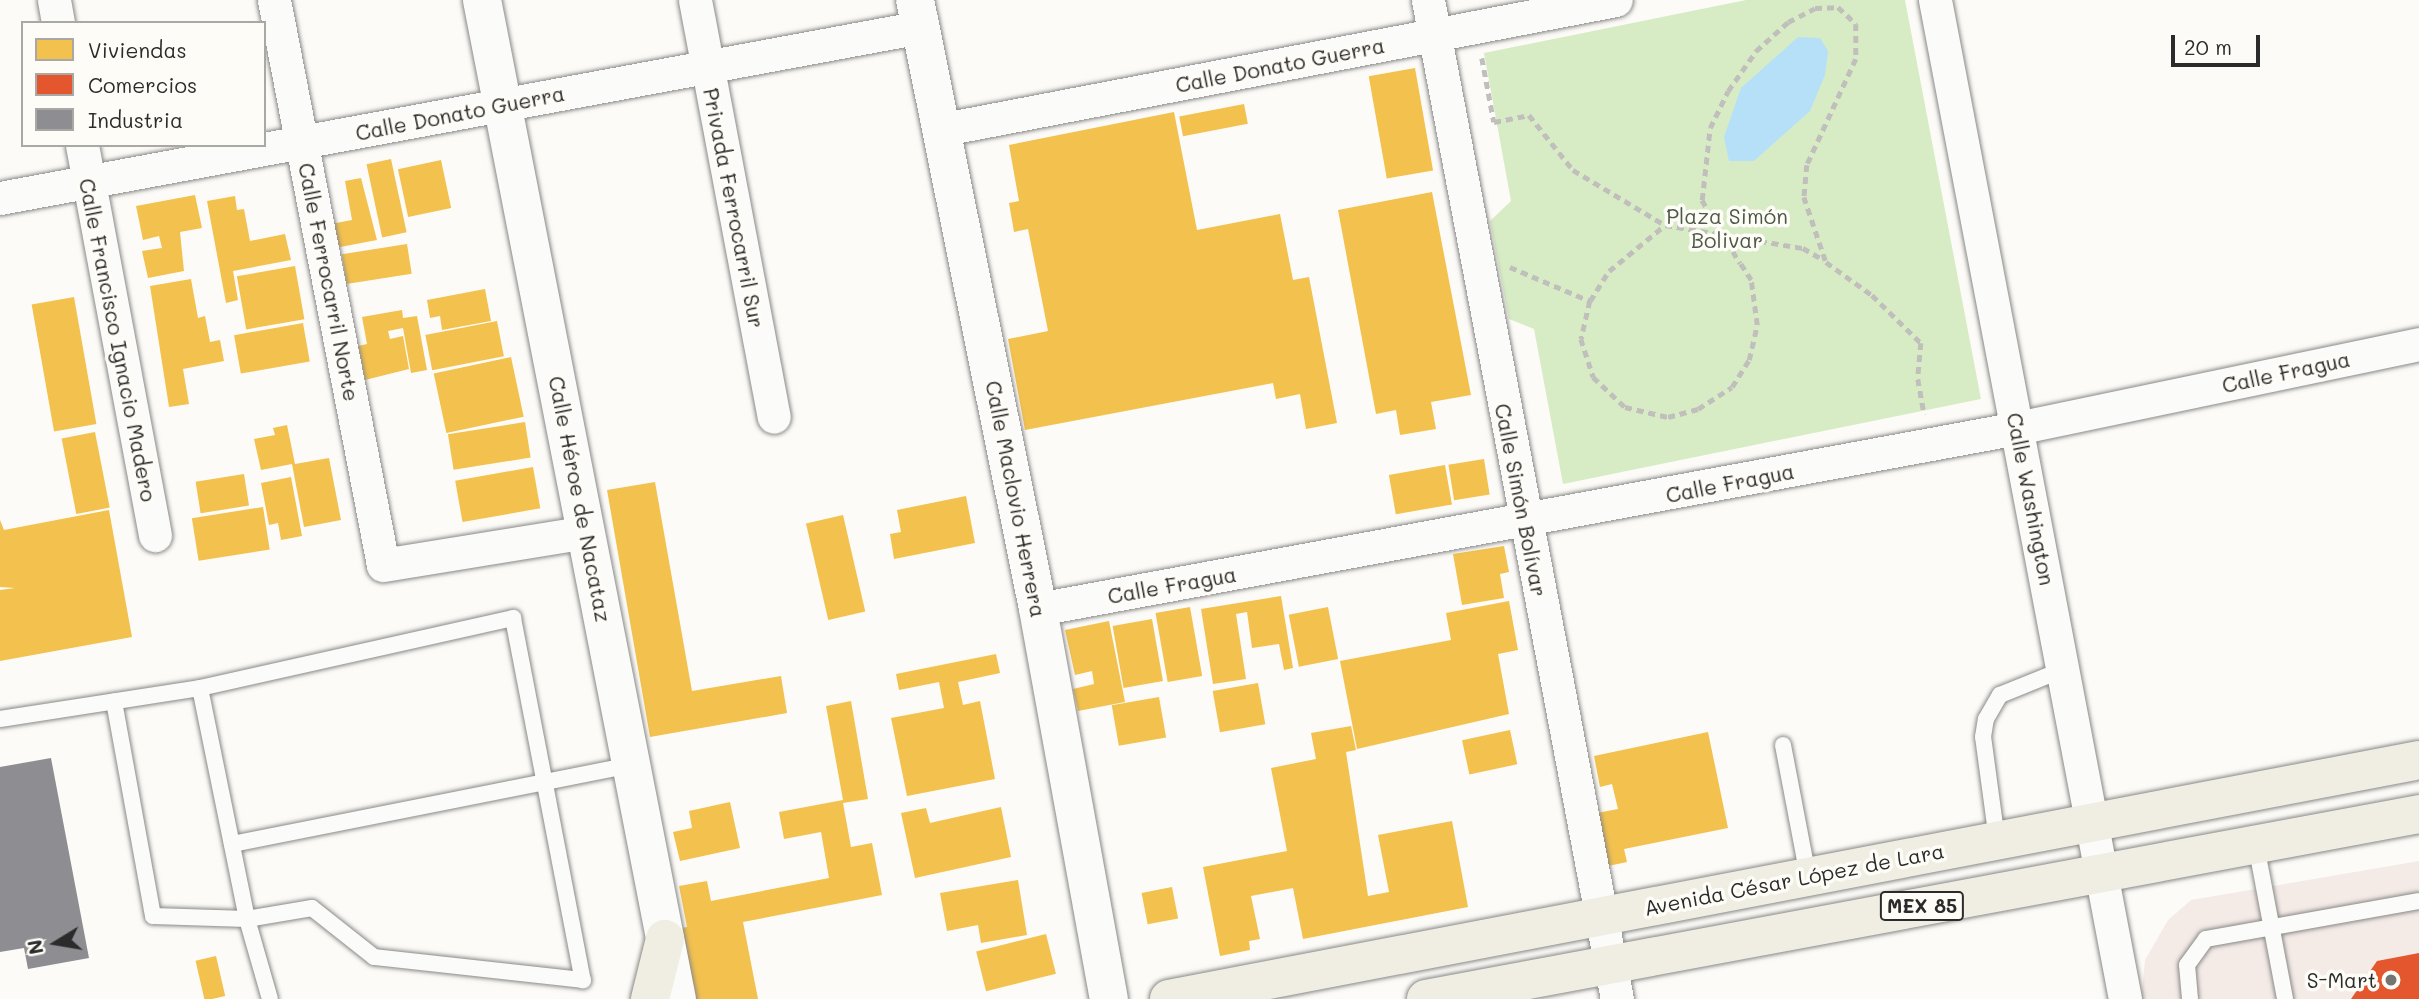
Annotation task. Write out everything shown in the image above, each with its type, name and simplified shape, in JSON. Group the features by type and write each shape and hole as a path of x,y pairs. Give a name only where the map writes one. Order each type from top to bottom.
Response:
{"main road":[{"name":"Avenida César López de Lara","path":"1169,999 2419,760"},
{"name":"MEX 85","path":"1426,999 1611,962 2419,814"},
{"path":"650,999 665,939"}],"street":[{"path":"54,0 58,21"},
{"name":"Calle Ferrocarril Norte","path":"274,0 383,565 587,532"},
{"name":"Calle Héroe de Nacataz","path":"482,0 677,999"},
{"name":"Privada Ferrocarril Sur","path":"695,0 774,417"},
{"name":"Calle Simón Bolívar","path":"1428,0 1524,522 1617,999"},
{"name":"Calle Donato Guerra","path":"944,130 1616,0"},
{"name":"Calle Washington","path":"1935,0 2125,999"},
{"name":"Calle Donato Guerra","path":"0,198 89,184 501,104 707,68 918,14"},
{"name":"Calle Maclovio Herrera","path":"918,14 944,130 1038,609 1109,999"},
{"name":"Calle Francisco Ignacio Madero","path":"82,147 155,535"},
{"name":"Calle Fragua","path":"1038,609 1524,522 1930,445 2419,344"}],"lane":[{"path":"0,719 200,688 513,618 583,980 374,957 312,908 247,919 153,916 114,702"},
{"path":"1997,840 1983,737 1986,719 2000,695 2064,669"},
{"path":"200,688 247,919 270,999"},
{"path":"1783,745 1808,876"},
{"path":"232,844 631,765"},
{"path":"2256,845 2285,999"},
{"path":"2190,999 2187,965 2206,940 2419,901"}],"path":[{"path":"1665,225 1609,271 1590,301 1581,339 1593,377 1625,407 1668,417 1698,409 1732,387 1749,360 1757,325 1751,279 1702,200 1710,128 1728,91 1756,51 1788,22 1815,8 1838,7 1856,24 1856,59 1807,165 1804,197 1826,262"},
{"path":"1476,27 1494,122 1529,115 1573,170 1665,225 1803,248 1871,295 1921,343 1918,379 1930,445"},
{"path":"1478,273 1515,266 1590,301"}],"shaded area":[{"path":"2419,861 2419,999 2141,999 2145,960 2168,920 2191,900"}],"green space":[{"name":"Plaza Simón Bolivar","path":"1746,0 1905,0 1981,399 1563,484 1534,329 1509,319 1490,221 1511,201 1484,53"}],"water":[{"path":"1798,37 1820,38 1828,51 1825,75 1810,111 1754,161 1729,161 1724,137 1741,88"}],"building: Viviendas":[{"path":"1415,68 1433,170 1387,179 1369,76"},
{"path":"1244,104 1248,124 1183,136 1179,117"},
{"path":"1174,112 1197,230 1280,214 1293,280 1309,277 1337,423 1306,429 1300,394 1276,399 1273,383 1025,430 1008,339 1048,331 1028,229 1014,232 1009,203 1019,201 1009,145"},
{"path":"391,159 407,232 382,238 367,164"},
{"path":"441,160 451,208 408,217 398,169"},
{"path":"361,178 377,240 335,248 331,224 352,220 345,181"},
{"path":"1432,192 1471,395 1431,402 1436,429 1400,435 1396,410 1376,414 1338,210"},
{"path":"195,195 202,228 180,232 184,271 148,278 142,251 162,248 159,236 143,240 136,206"},
{"path":"235,196 237,210 244,209 250,241 285,234 291,260 233,271 238,300 226,303 207,201"},
{"path":"407,244 412,274 347,284 342,254"},
{"path":"295,266 304,319 246,329 237,276"},
{"path":"191,279 198,318 205,316 210,342 220,340 224,361 183,369 189,404 169,407 150,286"},
{"path":"485,289 491,321 442,330 440,316 430,318 427,300"},
{"path":"74,297 96,424 54,432 32,304"},
{"path":"402,310 403,318 417,316 427,370 411,373 403,328 388,331 390,339 403,336 409,369 365,380 358,346 367,344 362,317"},
{"path":"497,321 504,356 432,370 425,335"},
{"path":"303,323 310,361 241,374 234,335"},
{"path":"511,357 524,417 446,433 434,373"},
{"path":"525,422 531,458 454,470 448,434"},
{"path":"287,425 295,464 329,458 341,520 304,527 292,464 261,470 254,439 275,435 273,428"},
{"path":"95,432 110,508 76,514 62,438"},
{"path":"1484,459 1490,495 1454,500 1448,465"},
{"path":"1445,465 1452,504 1396,514 1389,475"},
{"path":"533,467 540,508 462,522 455,481"},
{"path":"244,474 249,506 201,513 196,482"},
{"path":"291,477 302,536 281,540 278,523 269,525 261,483"},
{"path":"655,482 692,691 781,676 787,713 650,737 607,490"},
{"path":"966,496 975,543 894,559 890,534 901,532 897,510"},
{"path":"263,507 270,549 199,561 192,518"},
{"path":"109,510 132,637 0,661 0,590 15,588 0,587 0,520 4,530"},
{"path":"843,515 865,611 828,620 806,524"},
{"path":"1504,546 1509,572 1500,574 1504,598 1462,605 1453,554"},
{"path":"1281,596 1293,668 1284,670 1279,644 1252,648 1247,612 1236,614 1246,679 1213,684 1201,609"},
{"path":"1509,601 1518,650 1498,654 1509,714 1357,749 1340,661 1451,640 1446,613"},
{"path":"1190,607 1202,676 1168,682 1156,613"},
{"path":"1328,607 1338,659 1299,667 1289,615"},
{"path":"1152,619 1163,681 1124,688 1113,626"},
{"path":"1109,621 1125,702 1078,711 1073,689 1094,684 1092,671 1075,675 1065,630"},
{"path":"996,654 1000,673 958,682 963,705 980,701 995,779 907,796 891,718 944,708 939,682 899,690 896,674"},
{"path":"1258,683 1265,724 1220,732 1213,691"},
{"path":"1159,697 1166,737 1119,746 1112,705"},
{"path":"851,701 868,799 843,803 851,847 872,843 882,895 743,922 758,999 695,999 681,928 687,927 679,886 707,881 711,901 829,878 821,832 784,839 779,812 843,800 826,706"},
{"path":"1351,726 1356,750 1346,752 1368,896 1389,892 1378,835 1452,821 1468,907 1303,939 1293,888 1251,896 1260,939 1249,941 1250,950 1220,956 1203,867 1287,851 1271,768 1316,759 1311,733"},
{"path":"1510,730 1517,764 1469,774 1462,740"},
{"path":"1708,732 1728,828 1624,849 1627,862 1608,866 1597,813 1618,809 1612,784 1600,787 1594,756"},
{"path":"730,802 740,848 680,861 673,832 692,828 689,811"},
{"path":"1001,807 1011,857 915,878 901,813 926,808 930,823"},
{"path":"1018,880 1027,935 981,943 978,925 947,931 940,893"},
{"path":"1172,887 1178,918 1148,924 1142,893"},
{"path":"1046,934 1056,974 986,991 976,951"},
{"path":"216,956 225,996 204,999 196,961"}],"building: Comercios":[{"name":"S-Mart","path":"2419,953 2419,999 2351,999 2377,961"}],"building: Industria":[{"path":"51,758 89,958 28,969 24,948 0,952 0,767"}],"place":[{"name":"S-Mart","path":"2391,980"}]}
